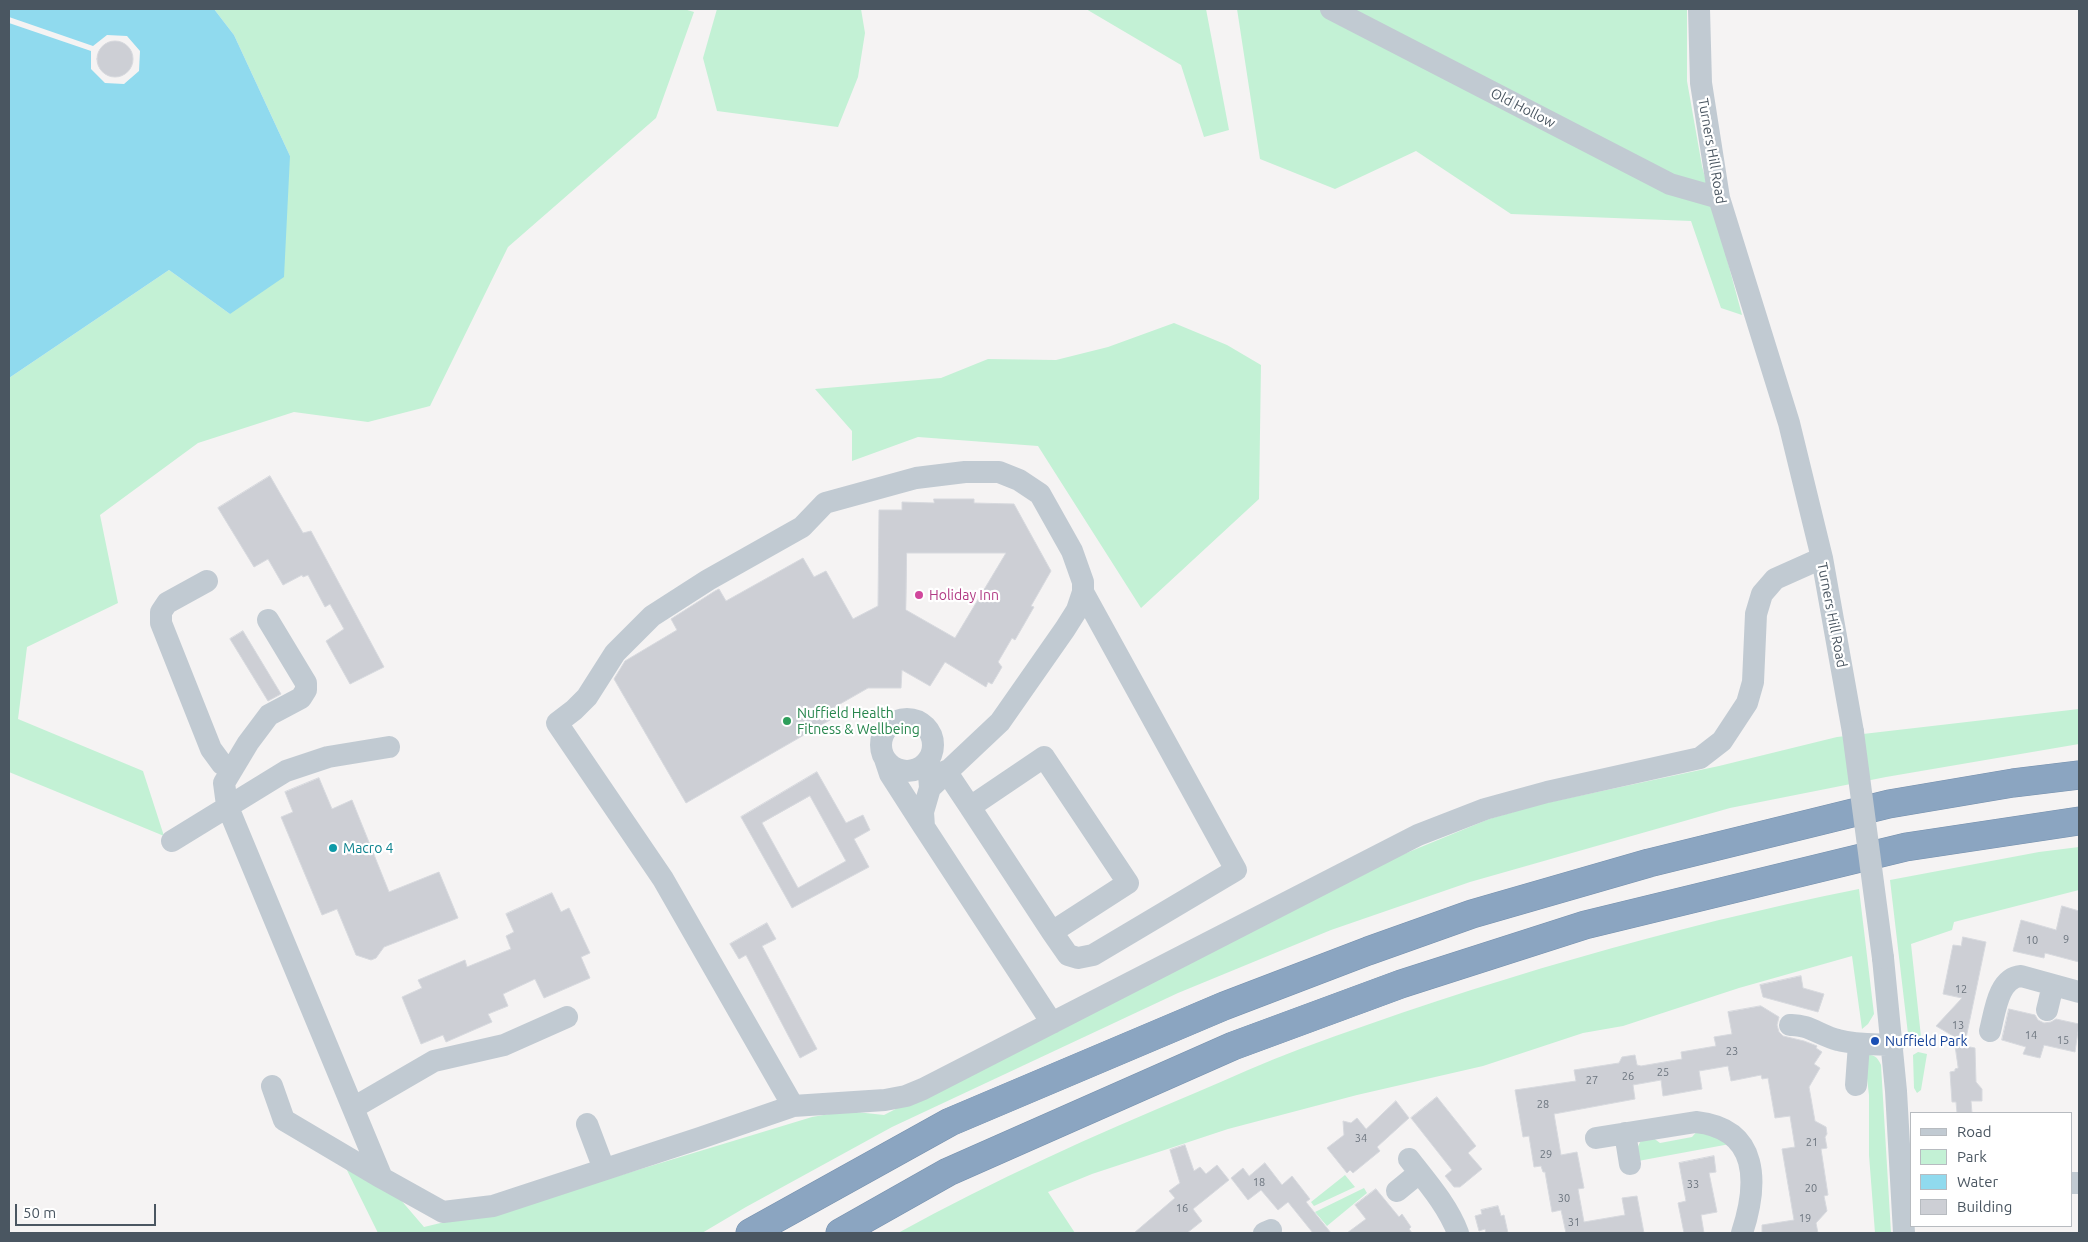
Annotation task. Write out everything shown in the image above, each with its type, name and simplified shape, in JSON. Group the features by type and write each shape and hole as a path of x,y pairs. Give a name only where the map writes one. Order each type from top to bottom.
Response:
{"highway":[{"path":"750,1233 950,1122 1224,1006 1368,950 1463,917 1648,863 1889,804 2079,774"},
{"path":"840,1233 948,1172 974,1160 1233,1046 1401,984 1585,925 1906,847 2079,821"}],"street":[{"name":"Old Hollow","path":"1331,9 1670,184 1719,198"},
{"name":"Turners Hill Road","path":"1699,9 1701,83 1719,198 1789,423 1822,558 1853,732 1884,958 1893,1045 1906,1192 1904,1233"},
{"path":"793,1106 663,878 557,723 587,697 615,653 652,616 708,580 802,527 825,503 916,478 965,472 999,472 1020,480 1040,494 1072,551 1083,582 1083,592 1077,610 1000,722 937,765 922,766 906,771 897,770 884,758"},
{"path":"272,1086 284,1120 443,1212 492,1206 793,1106 885,1100 906,1096 1418,835 1485,809 1547,792 1700,758 1722,742 1747,703 1753,682 1756,614 1762,594 1775,579 1822,558"},
{"path":"207,581 167,603 161,612 162,623 211,749 222,764 231,769"},
{"path":"1052,1023 890,774 884,758 881,741 889,726 904,719 912,720 926,728 937,765 970,807 1068,955 1078,958 1093,955 1236,870 1083,592"},
{"path":"268,620 306,683 306,690 300,698 270,715 248,743 224,783 227,805 382,1178"},
{"path":"172,841 227,805 286,771 328,757 389,747"},
{"path":"970,807 1044,757 1128,883 1052,932"},
{"path":"924,827 923,812 937,765"},
{"path":"1990,1031 2003,988 2007,980 2014,976 2021,976 2079,992"},
{"path":"2047,1010 2053,985"},
{"path":"353,1108 434,1061 504,1045 567,1017"},
{"path":"1790,1024 1803,1025 1823,1036 1859,1044 1893,1045"},
{"path":"1856,1085 1859,1044"},
{"path":"1596,1138 1696,1122 1712,1123 1728,1130 1742,1144 1749,1158 1752,1179 1751,1200 1742,1233"},
{"path":"587,1124 604,1169"},
{"path":"1625,1133 1630,1164"},
{"path":"1398,1191 1414,1166 1439,1199 1458,1233"}],"green space":[{"path":"214,9 684,9 694,12 656,118 508,247 430,406 368,422 294,412 198,443 100,515 118,603 27,647 18,719 143,771 164,836 9,772 9,378 169,270 230,314 290,156 234,35"},
{"path":"717,9 861,9 865,33 858,77 838,127 717,111 703,58"},
{"path":"1086,9 1206,9 1229,130 1204,137 1181,65"},
{"path":"1237,9 1687,9 1687,81 1702,166 1742,315 1721,308 1691,221 1511,214 1416,151 1335,189 1260,159"},
{"path":"1174,323 1227,345 1261,365 1259,499 1141,608 1038,446 918,437 852,461 852,431 815,389 941,378 988,359 1056,360 1108,347"},
{"path":"2079,709 2079,744 1886,777 1730,808 1470,882 1331,930 1178,993 892,1127 702,1233 378,1233 338,1152 382,1178 424,1227 552,1196 812,1117 847,1111 884,1115 1160,974 1399,856 1489,819 1541,804 1719,766 1837,737"},
{"path":"2079,847 2079,890 1954,922 1952,930 1911,944 1922,1046 1913,1041 1908,1034 1890,880 2039,852"},
{"path":"1859,889 1874,1014 1868,1024 1862,1029 1852,956 1739,988 1623,1026 1583,1033 1483,1066 1357,1095 1228,1129 1092,1174 1048,1192 1075,1233 898,1233 1008,1176 1119,1125 1274,1059 1368,1024 1576,958 1717,921"},
{"path":"1918,1052 1927,1054 1921,1090 1917,1093 1914,1088 1913,1055"},
{"path":"1864,1054 1875,1056 1881,1065 1891,1233 1875,1233 1869,1155 1869,1095"},
{"path":"1699,1129 1730,1144 1638,1161 1637,1149 1640,1142 1652,1137 1660,1143 1692,1137"},
{"path":"1345,1175 1355,1187 1314,1206 1311,1202"},
{"path":"1364,1188 1367,1193 1327,1226 1315,1212"}],"water":[{"path":"9,9 214,9 234,35 290,156 284,277 230,314 169,270 9,378"}],"pier":[{"path":"9,17 93,46 107,35 127,36 140,51 139,71 124,84 105,83 91,69 91,51 9,23"}],"building":[{"path":"115,41 122,42 128,46 132,52 132,66 128,72 122,76 115,77 108,76 102,72 98,66 97,59 98,52 102,46 108,42"},
{"path":"270,476 303,533 311,531 384,667 350,684 326,641 344,629 330,604 325,607 308,575 303,577 302,575 283,585 268,559 254,567 218,508"},
{"path":"934,499 974,499 974,503 1014,504 1051,571 1031,606 1034,607 1015,640 1012,638 998,662 1002,667 992,684 988,682 986,687 945,662 930,686 902,670 901,688 868,688 826,712 830,720 686,803 614,679 625,661 677,630 671,619 715,591 719,589 726,601 803,558 814,577 826,571 853,619 878,606 879,510 902,510 902,502 934,503","holes":["907,553 1006,553 955,638 906,610"]},
{"path":"243,631 281,694 268,701 230,639"},
{"path":"817,772 846,823 863,815 870,830 854,839 869,867 792,908 741,817","holes":["810,796 846,861 798,888 762,823"]},
{"name":"Macro 4","path":"319,778 332,809 352,800 389,892 439,872 458,918 384,947 376,958 371,960 356,955 337,909 322,915 281,817 293,812 285,792"},
{"path":"552,893 561,912 569,908 590,953 581,957 590,978 544,998 535,979 503,994 508,1006 488,1014 492,1022 446,1042 443,1035 421,1044 402,997 422,988 418,980 465,960 467,967 511,949 506,936 514,932 506,914"},
{"path":"2062,906 2079,911 2079,962 2045,953 2044,958 2013,951 2021,920 2056,930"},
{"path":"767,923 776,939 762,946 817,1049 800,1058 746,955 739,959 730,944"},
{"path":"1963,937 1986,942 1965,1043 1936,1026 1962,998 1943,994 1953,945 1961,946"},
{"path":"1801,976 1803,988 1824,994 1818,1012 1763,997 1760,985"},
{"path":"1761,1006 1779,1017 1777,1025 1779,1032 1783,1036 1817,1046 1816,1048 1822,1052 1814,1064 1820,1068 1809,1087 1815,1121 1826,1127 1827,1134 1825,1137 1827,1148 1821,1149 1828,1195 1824,1196 1827,1211 1816,1223 1818,1233 1762,1233 1762,1225 1794,1220 1782,1149 1795,1147 1790,1116 1775,1118 1768,1078 1762,1079 1761,1075 1731,1081 1728,1066 1699,1071 1702,1089 1663,1096 1661,1080 1633,1085 1635,1099 1554,1114 1561,1155 1577,1152 1584,1188 1578,1189 1584,1222 1625,1215 1622,1198 1637,1196 1644,1233 1566,1233 1561,1210 1552,1212 1545,1172 1543,1172 1541,1166 1534,1167 1529,1136 1523,1137 1515,1090 1576,1081 1574,1070 1619,1063 1622,1057 1635,1055 1637,1065 1641,1066 1682,1059 1681,1052 1716,1046 1714,1037 1732,1034 1728,1012"},
{"path":"2009,1009 2035,1015 2038,1020 2044,1023 2056,1019 2079,1024 2075,1052 2044,1045 2040,1058 2023,1054 2026,1047 2002,1040"},
{"path":"1955,1044 1975,1048 1976,1082 1982,1089 1982,1101 1971,1101 1972,1112 1957,1112 1956,1102 1952,1102 1950,1072 1958,1068"},
{"path":"1437,1097 1476,1146 1468,1153 1482,1169 1460,1187 1454,1187 1445,1176 1452,1170 1411,1118"},
{"path":"1396,1101 1409,1118 1377,1147 1380,1151 1353,1173 1350,1170 1347,1173 1327,1148 1344,1135 1343,1121 1351,1123 1357,1118 1366,1129"},
{"path":"1185,1145 1194,1171 1200,1167 1206,1174 1217,1165 1229,1180 1193,1209 1202,1221 1187,1233 1134,1233 1175,1198 1169,1191 1180,1183 1170,1150"},
{"path":"1714,1156 1716,1172 1709,1173 1717,1212 1701,1215 1704,1233 1684,1233 1678,1203 1686,1201 1679,1163"},
{"path":"1265,1163 1282,1185 1292,1176 1310,1199 1306,1202 1331,1233 1313,1233 1288,1202 1278,1210 1261,1190 1248,1200 1231,1178 1243,1168 1249,1176"},
{"path":"1376,1189 1399,1217 1402,1214 1411,1227 1409,1229 1412,1233 1347,1233 1366,1219 1355,1205"},
{"path":"1498,1206 1501,1216 1504,1215 1508,1233 1486,1233 1485,1229 1479,1231 1475,1216 1482,1214 1481,1210"}],"place":[{"name":"Holiday Inn","path":"919,595"},
{"name":"Nuffield Health Fitness & Wellbeing","path":"787,721"},
{"name":"Macro 4","path":"333,848"},
{"name":"Nuffield Park","path":"1875,1041"}]}
